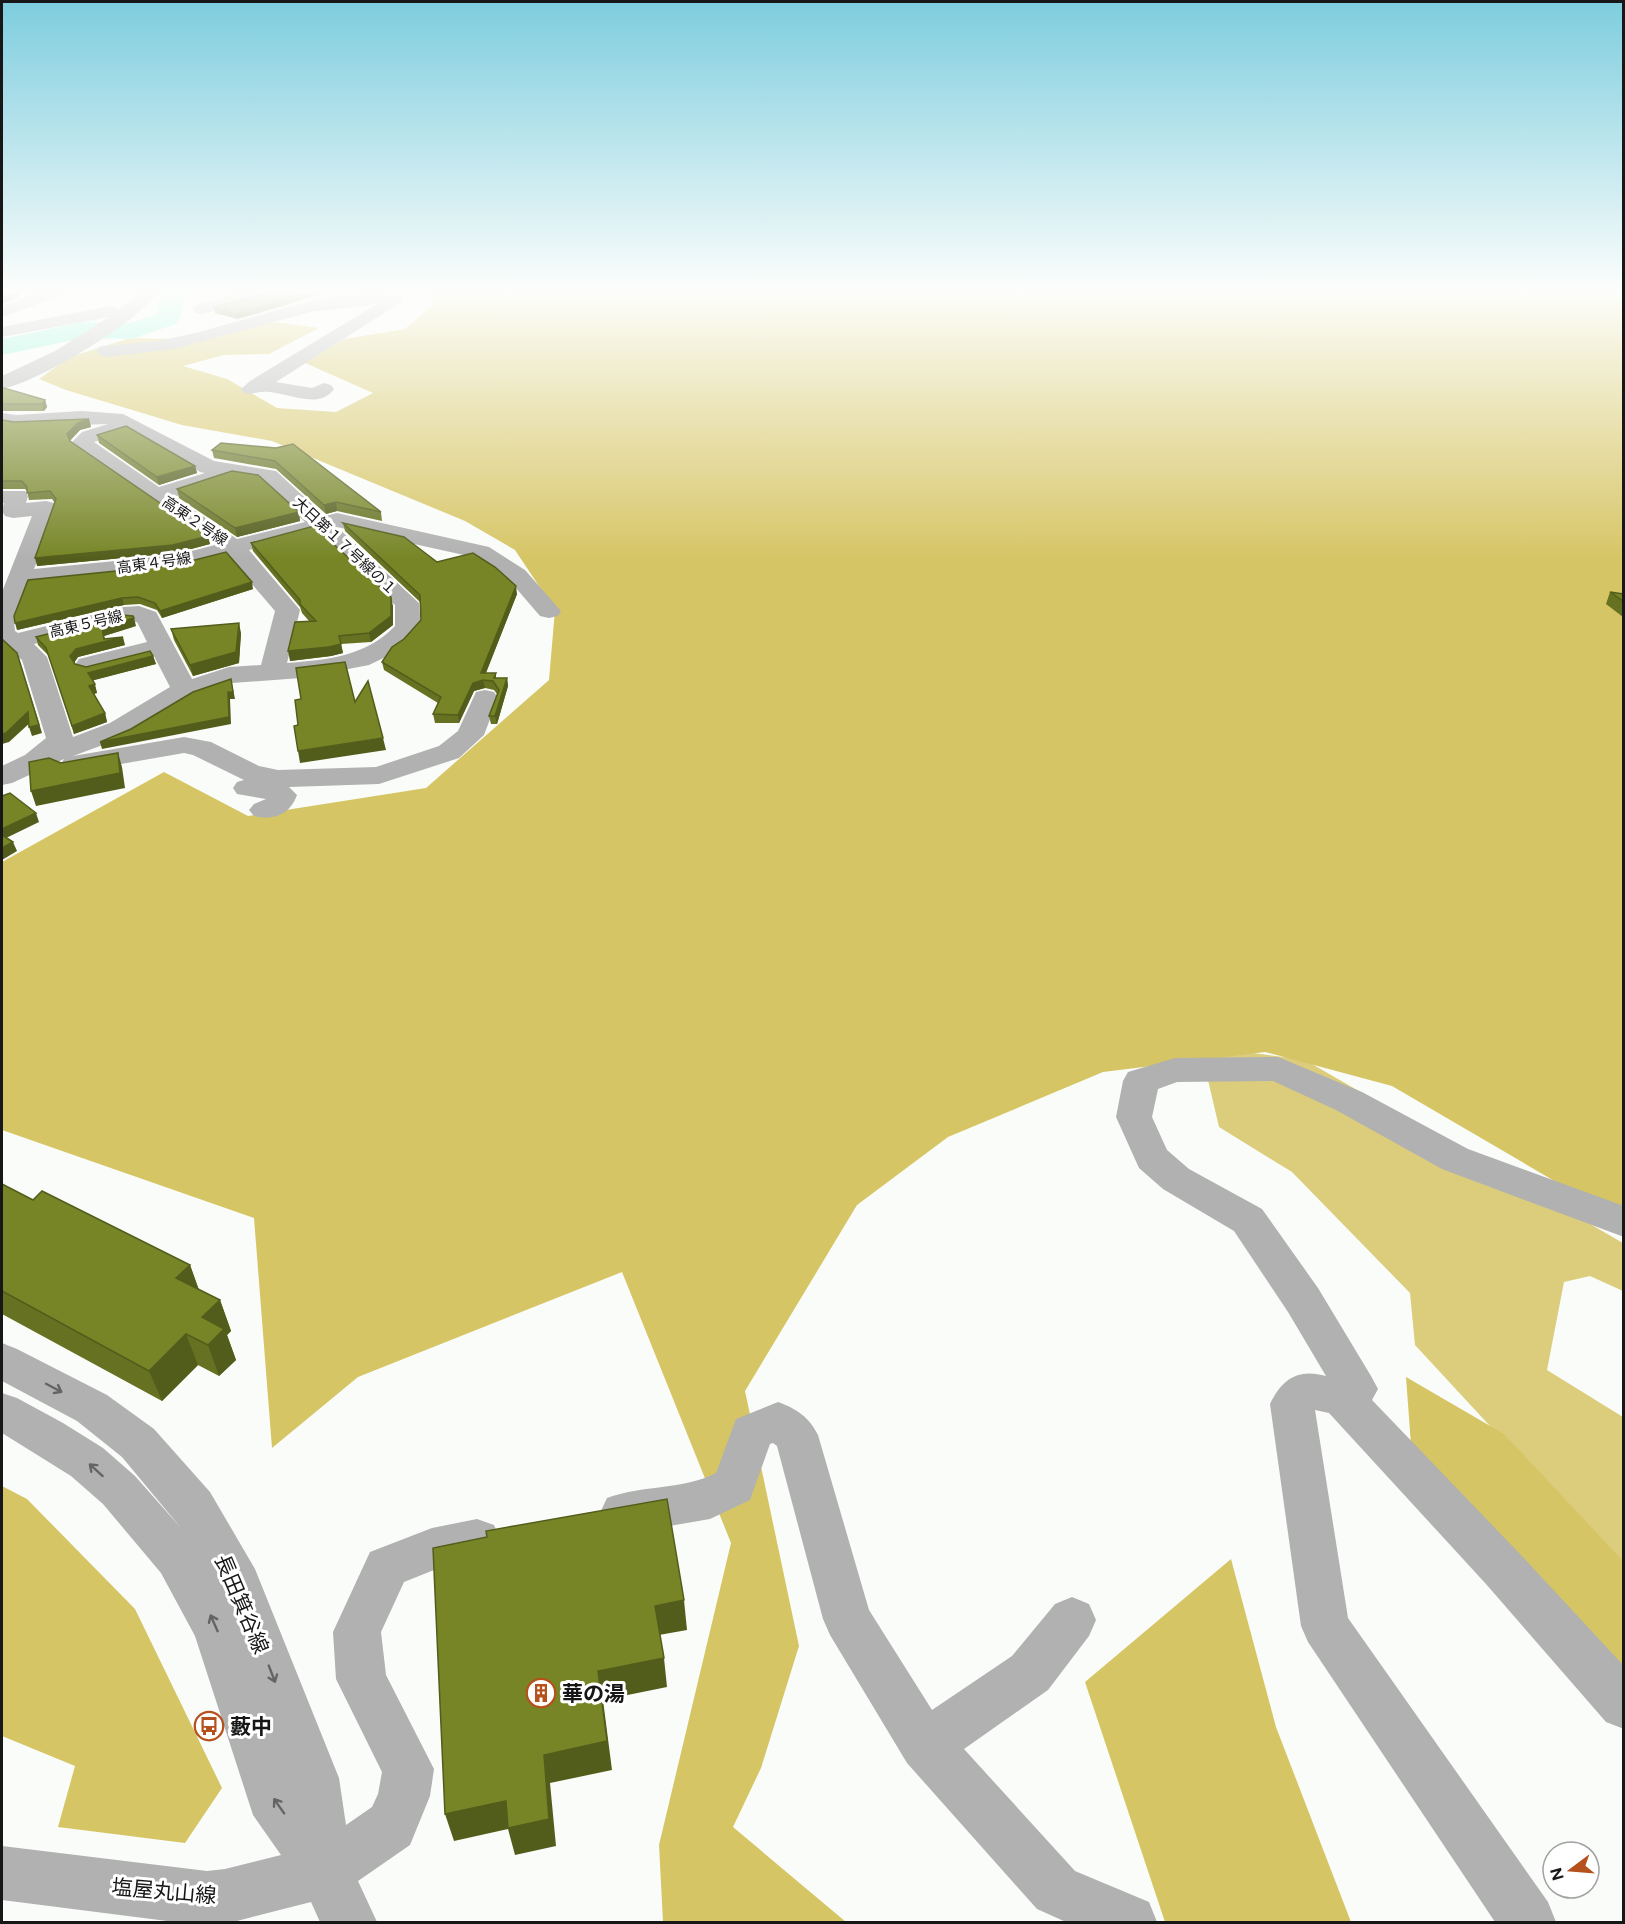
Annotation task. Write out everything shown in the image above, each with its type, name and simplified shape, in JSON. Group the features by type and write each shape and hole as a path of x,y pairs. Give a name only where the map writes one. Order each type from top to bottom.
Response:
{"street":[{"path":"264,381 254,387 315,394 324,388"},
{"name":"大日第１７号線の１","path":"2,777 31,762 120,729 184,690 229,675 328,666 360,660 391,645 408,627 407,603 268,476 208,467 116,418 82,417 9,422"},
{"name":"高東２号線","path":"131,424 89,436 81,443 234,548 288,610 272,671"},
{"path":"156,495 237,470"},
{"path":"2,497 17,496 13,511 46,508 15,571 2,622 3,635 15,641 34,657 61,741 31,762"},
{"name":"高東４号線","path":"15,571 177,562 337,520 481,552 517,575 549,611"},
{"name":"高東５号線","path":"15,641 124,614 139,613 147,617 184,690"},
{"path":"88,665 162,646"},
{"path":"2,761 31,762 60,767 167,746 184,745 201,748 250,773 278,779 379,775 449,752 470,735 485,698"},
{"path":"235,765 231,778 232,784 274,791 282,795 280,803 264,810"},
{"path":"1343,1399 1356,1389 1303,1300 1248,1220 1176,1179 1152,1158 1134,1117 1140,1081 1175,1070 1278,1069 1349,1101 1455,1160 1623,1222"},
{"name":"長田箕谷線","path":"2,1361 92,1408 129,1436 138,1443 194,1507 231,1569 313,1778 325,1871"},
{"path":"1528,1923 1325,1626 1292,1404 1309,1389 1343,1399 1503,1569 1623,1704"},
{"name":"長田箕谷線","path":"2,1411 87,1462 118,1490 177,1558 217,1629 272,1796 325,1871 349,1923"},
{"path":"584,1520 710,1499 718,1495 734,1486 752,1432 778,1421 796,1435 847,1619 925,1745 1056,1890 1129,1923"},
{"name":"塩屋丸山線","path":"2,1873 207,1899 225,1897 325,1871 391,1826 404,1796 408,1769 361,1679 357,1632 387,1567 432,1549 514,1533"},
{"path":"925,1745 1030,1673 1072,1620"}],"shaded area":[{"path":"43,381 230,381 277,408 336,412 373,393 345,381 1623,381 1623,1221 1392,1086 1265,1052 1103,1072 948,1137 857,1205 745,1391 799,1646 761,1768 733,1827 846,1922 663,1922 659,1845 731,1543 622,1272 358,1377 272,1448 254,1218 2,1130 2,862 164,772 248,816 426,788 549,680 555,610 515,550 465,521 272,441 182,425 66,390"},
{"path":"1200,1046 1305,1060 1623,1243 1623,1291 1590,1276 1564,1282 1547,1370 1623,1417 1623,1570 1415,1345 1410,1293 1292,1172 1219,1127"},
{"path":"1406,1377 1504,1434 1623,1561 1623,1705 1411,1445"},
{"path":"2,1486 27,1499 135,1609 222,1788 185,1843 58,1827 75,1766 2,1736"},
{"path":"1231,1559 1276,1727 1351,1922 1165,1922 1085,1682"}],"building":[{"path":"2,388 45,400 42,404 2,404"},
{"path":"89,419 78,423 67,434 70,441 208,536 173,545 35,558 56,499 50,491 27,493 27,487 22,481 2,481 2,420 14,422"},
{"path":"126,426 195,466 157,477 97,435"},
{"path":"221,443 276,448 293,444 381,512 336,502 324,505 275,461 212,450"},
{"path":"232,471 258,475 299,512 235,528 177,489"},
{"path":"343,523 404,537 437,562 473,553 495,567 516,586 481,673 496,673 494,678 507,678 495,716 489,716 499,690 493,681 483,680 473,683 458,715 433,714 441,697 382,662 392,647 404,639 421,620 420,595"},
{"path":"314,526 391,597 391,616 369,633 339,636 341,644 288,651 295,622 316,621 251,543"},
{"path":"226,552 252,582 160,611 155,603 138,597 122,598 15,623 14,616 28,580 175,565"},
{"path":"1610,592 1623,594 1623,601"},
{"path":"122,615 134,618 102,628 104,639 123,637 76,649 70,656 75,664 86,667 150,651 153,656 88,673 95,684 89,686 105,713 72,726 46,648 36,637"},
{"path":"239,623 236,652 190,665 171,629"},
{"path":"2,639 17,653 39,725 29,727 28,712 6,733 2,734"},
{"path":"345,662 355,702 368,681 383,738 298,751 294,726 298,725 295,700 301,699 296,668"},
{"path":"231,679 233,692 228,692 229,717 100,742 131,729 193,692"},
{"path":"118,753 120,773 31,791 29,762 49,758 61,763"},
{"path":"10,793 36,813 2,829 2,796"},
{"path":"2,835 13,842 2,848"},
{"path":"2,1184 33,1200 42,1191 190,1265 176,1278 220,1300 202,1317 224,1329 208,1345 186,1334 149,1371 2,1291"},
{"name":"華の湯","path":"667,1499 684,1600 655,1606 664,1658 598,1671 607,1741 544,1755 549,1819 508,1828 506,1801 445,1814 433,1548 487,1537 486,1531"}],"place":[{"name":"華の湯","path":"541,1693"},
{"name":"藪中","path":"209,1726"}]}
